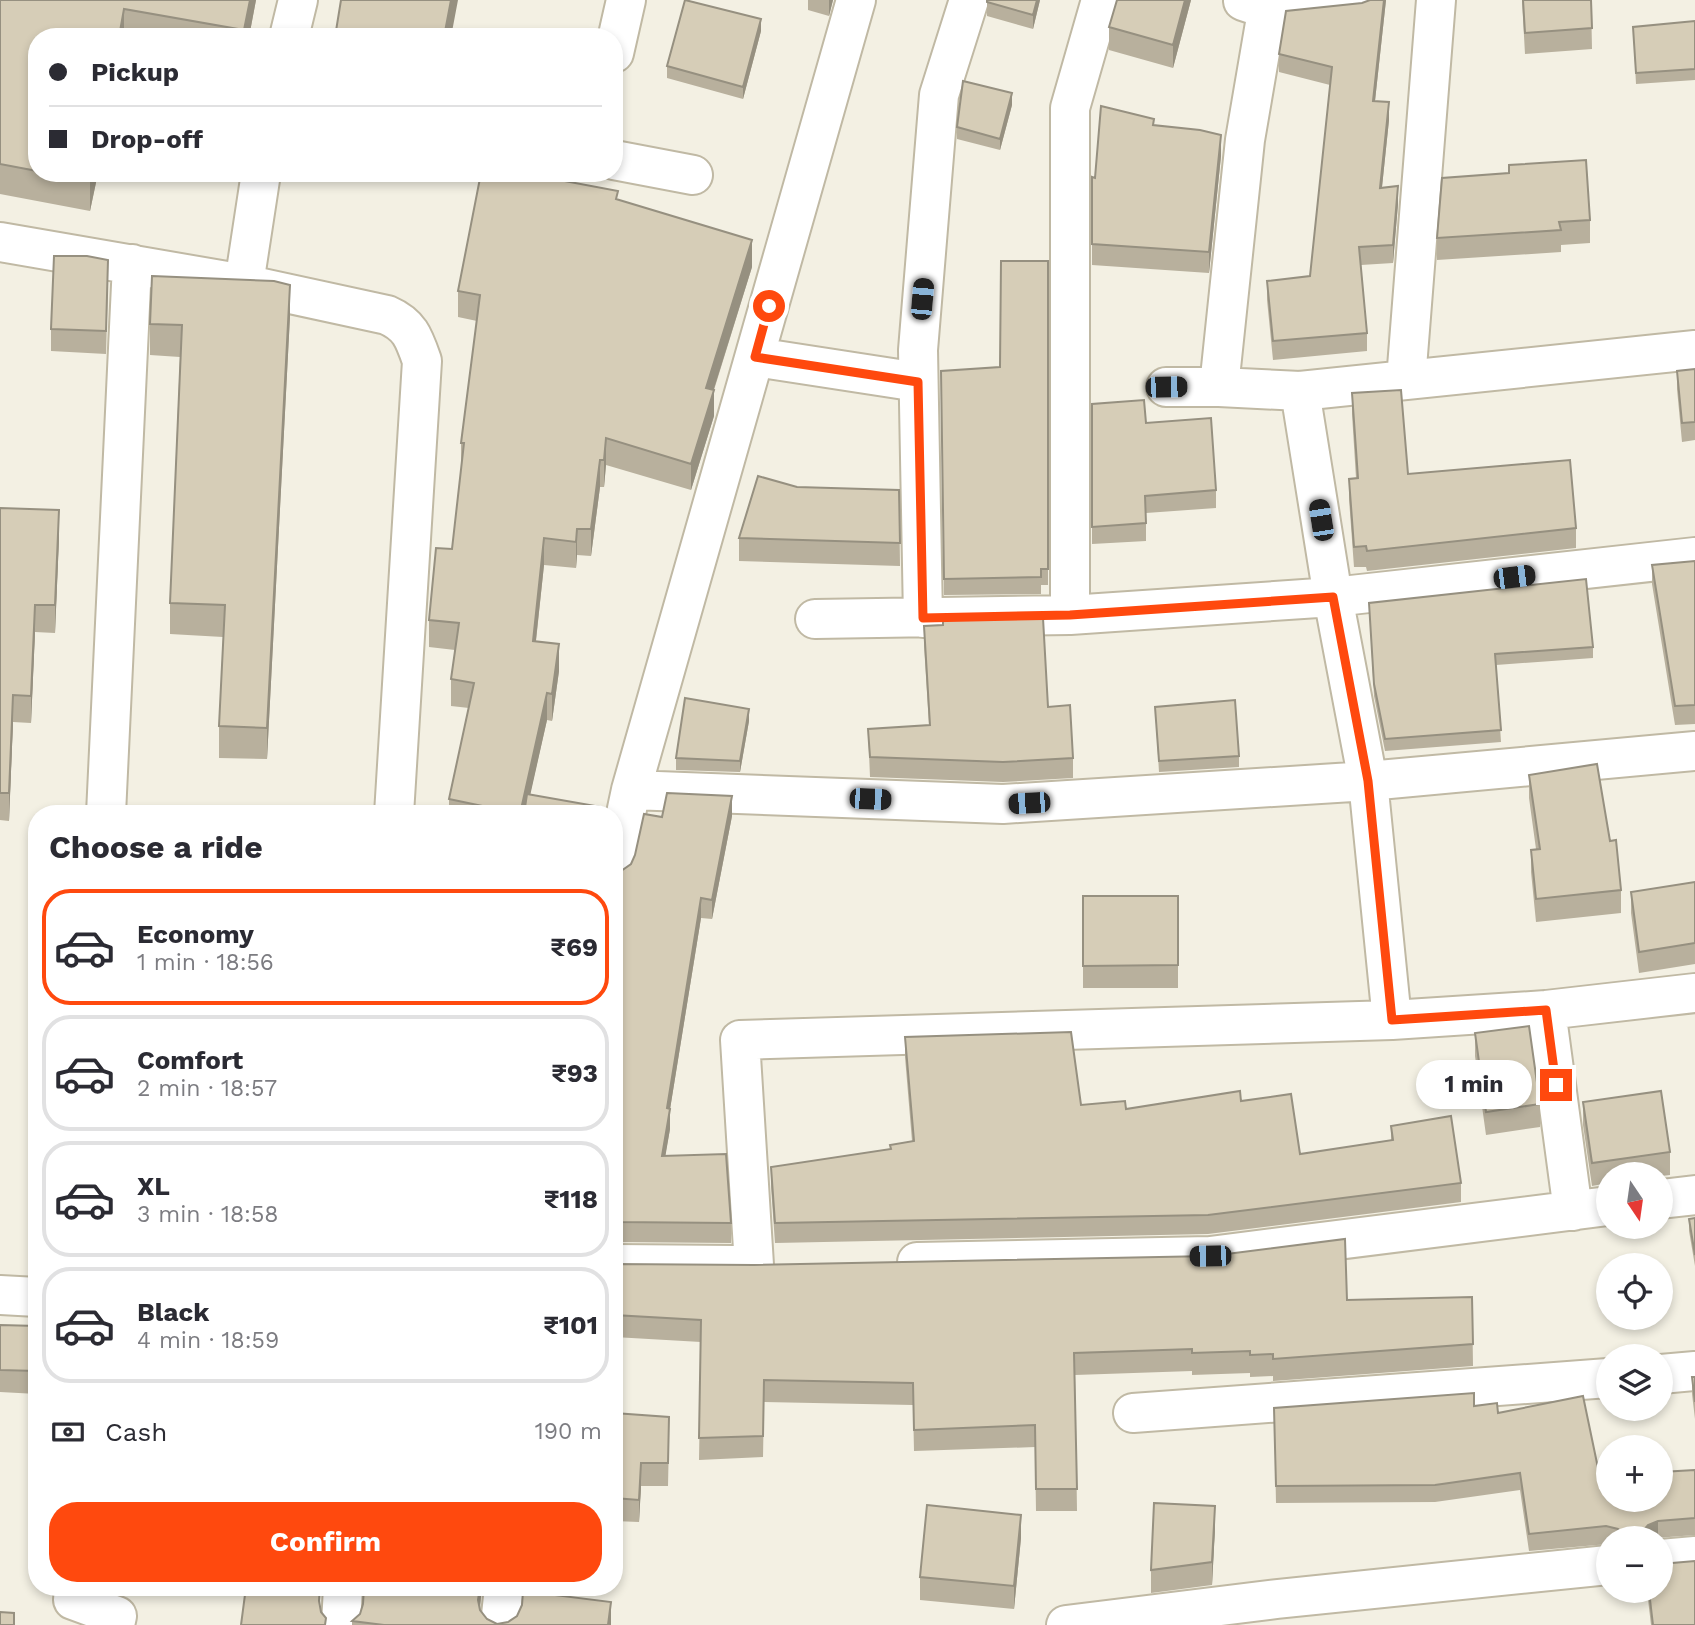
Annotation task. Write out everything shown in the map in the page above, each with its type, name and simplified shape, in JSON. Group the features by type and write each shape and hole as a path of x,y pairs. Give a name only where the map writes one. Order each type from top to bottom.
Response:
{"street":[{"path":"291,28 298,0"},
{"path":"620,28 626,0"},
{"path":"623,828 631,790 856,0"},
{"path":"923,618 918,350 939,95 969,0"},
{"path":"1070,615 1070,108 1101,0"},
{"path":"1219,387 1259,3 1359,0"},
{"path":"1406,380 1436,0"},
{"path":"623,162 693,175"},
{"path":"244,284 260,182"},
{"path":"0,242 244,284 387,315 402,321 414,337 422,361 395,805"},
{"path":"106,805 132,264"},
{"path":"1166,387 1300,391 1695,351"},
{"path":"755,357 918,382"},
{"path":"1300,391 1333,597 1368,781 1392,1020"},
{"path":"816,619 1070,615 1333,597 1695,557"},
{"path":"631,790 1003,804 1368,781 1695,751"},
{"path":"754,1265 740,1040 1392,1020 1546,1010 1695,993"},
{"path":"878,1263 1210,1256 1591,1208 1546,1010"},
{"path":"1673,1198 1695,1195"},
{"path":"623,1264 795,1264"},
{"path":"0,1295 28,1297"},
{"path":"1673,1373 1695,1371"},
{"path":"1133,1413 1596,1379"},
{"path":"1673,1558 1695,1556"},
{"path":"1066,1625 1596,1566"},
{"path":"73,1596 73,1600 117,1616 115,1625"},
{"path":"341,1625 343,1596"},
{"path":"500,1625 503,1596"}],"building":[{"path":"0,0 250,0 244,28 124,9 121,28 28,28 28,169 0,164"},
{"path":"341,0 451,0 446,28 336,28"},
{"path":"685,0 761,19 743,87 667,66"},
{"path":"987,0 1037,0 1033,15"},
{"path":"1117,0 1185,0 1173,45 1109,27"},
{"path":"1384,0 1373,101 1389,102 1380,188 1398,186 1393,245 1359,247 1367,333 1273,341 1267,281 1310,276 1332,67 1279,54 1286,11"},
{"path":"1523,0 1591,0 1592,28 1525,33"},
{"path":"1695,21 1695,69 1636,73 1633,27"},
{"path":"963,81 1012,93 1000,139 957,127"},
{"path":"1101,106 1154,119 1153,125 1221,135 1209,252 1092,244 1092,177 1095,178"},
{"path":"1586,160 1590,220 1559,222 1561,230 1437,238 1442,178 1509,173 1509,165"},
{"path":"479,182 570,182 618,191 616,199 752,240 706,388 714,390 691,464 606,438 604,460 600,460 591,529 577,529 576,542 544,538 533,641 559,644 552,694 547,693 522,805 477,805 449,799 474,683 451,679 459,623 429,620 436,548 452,549 464,443 461,443 480,295 458,291"},
{"path":"54,256 87,256 108,260 106,331 51,329"},
{"path":"1001,261 1048,261 1048,569 1041,569 1041,577 944,579 941,371 1000,367"},
{"path":"152,276 274,281 290,285 267,728 219,726 225,605 170,603 182,325 150,324"},
{"path":"1695,369 1695,422 1682,423 1677,371"},
{"path":"1401,390 1408,474 1570,460 1576,528 1367,551 1366,546 1354,547 1349,479 1358,478 1352,393"},
{"path":"1144,400 1146,423 1211,418 1216,490 1145,496 1146,523 1092,527 1092,404"},
{"path":"758,476 797,487 899,490 900,543 739,538"},
{"path":"0,508 59,510 55,605 35,605 31,696 13,695 9,793 0,793"},
{"path":"1695,561 1695,705 1675,706 1652,565"},
{"path":"1586,579 1593,647 1495,654 1501,730 1385,739 1374,684 1369,603"},
{"path":"1043,618 1048,707 1070,705 1073,758 1003,762 870,757 868,729 930,725 924,626 943,625 943,619"},
{"path":"685,698 749,709 740,761 676,758"},
{"path":"1235,700 1239,756 1159,761 1155,707"},
{"path":"1597,764 1610,841 1616,840 1621,890 1536,899 1531,850 1540,849 1529,775"},
{"path":"667,793 732,796 712,900 701,898 667,1108 670,1109 662,1156 726,1154 731,1223 623,1222 623,870 631,864 635,855 644,814 662,817"},
{"path":"527,794 590,805 525,805"},
{"path":"1695,882 1695,943 1639,952 1631,892"},
{"path":"1083,896 1178,896 1178,965 1083,966"},
{"path":"1529,1026 1540,1104 1486,1112 1475,1033"},
{"path":"1071,1032 1081,1105 1125,1101 1126,1109 1240,1091 1241,1101 1291,1094 1300,1154 1393,1140 1391,1126 1451,1116 1461,1183 1208,1215 775,1223 771,1167 891,1149 890,1145 914,1141 905,1037"},
{"path":"1661,1091 1670,1152 1592,1163 1583,1102"},
{"path":"1695,1218 1695,1255 1689,1219"},
{"path":"1345,1239 1347,1300 1472,1297 1473,1344 1273,1359 1273,1354 1250,1355 1250,1351 1192,1353 1192,1349 1074,1353 1077,1489 1036,1489 1035,1425 914,1430 913,1383 764,1380 763,1436 699,1438 701,1320 623,1316 623,1264 754,1265 1211,1256"},
{"path":"0,1325 28,1326 28,1371 0,1370"},
{"path":"1692,1377 1695,1377 1695,1402"},
{"path":"1474,1393 1474,1406 1497,1403 1498,1413 1583,1396 1596,1458 1596,1512 1673,1512 1673,1471 1695,1470 1695,1518 1658,1521 1647,1526 1596,1526 1529,1534 1520,1473 1435,1485 1276,1486 1274,1408"},
{"path":"623,1414 669,1417 668,1463 641,1463 639,1500 623,1499"},
{"path":"1154,1503 1215,1506 1212,1562 1151,1570"},
{"path":"927,1505 1021,1515 1014,1586 920,1577"},
{"path":"1695,1561 1695,1625 1653,1625 1650,1603 1673,1603 1673,1563"},
{"path":"245,1596 319,1596 321,1612 326,1618 325,1625 241,1625"},
{"path":"363,1596 479,1596 480,1610 487,1619 497,1624 508,1622 517,1616 523,1596 563,1596 611,1602 608,1625 384,1625 352,1621 360,1614"},
{"path":"0,1612 14,1613 14,1625 0,1625"}],"route":[{"path":"769,306 755,357 918,382 923,618 1070,615 1333,597 1368,781 1392,1020 1546,1010 1556,1085"}]}
